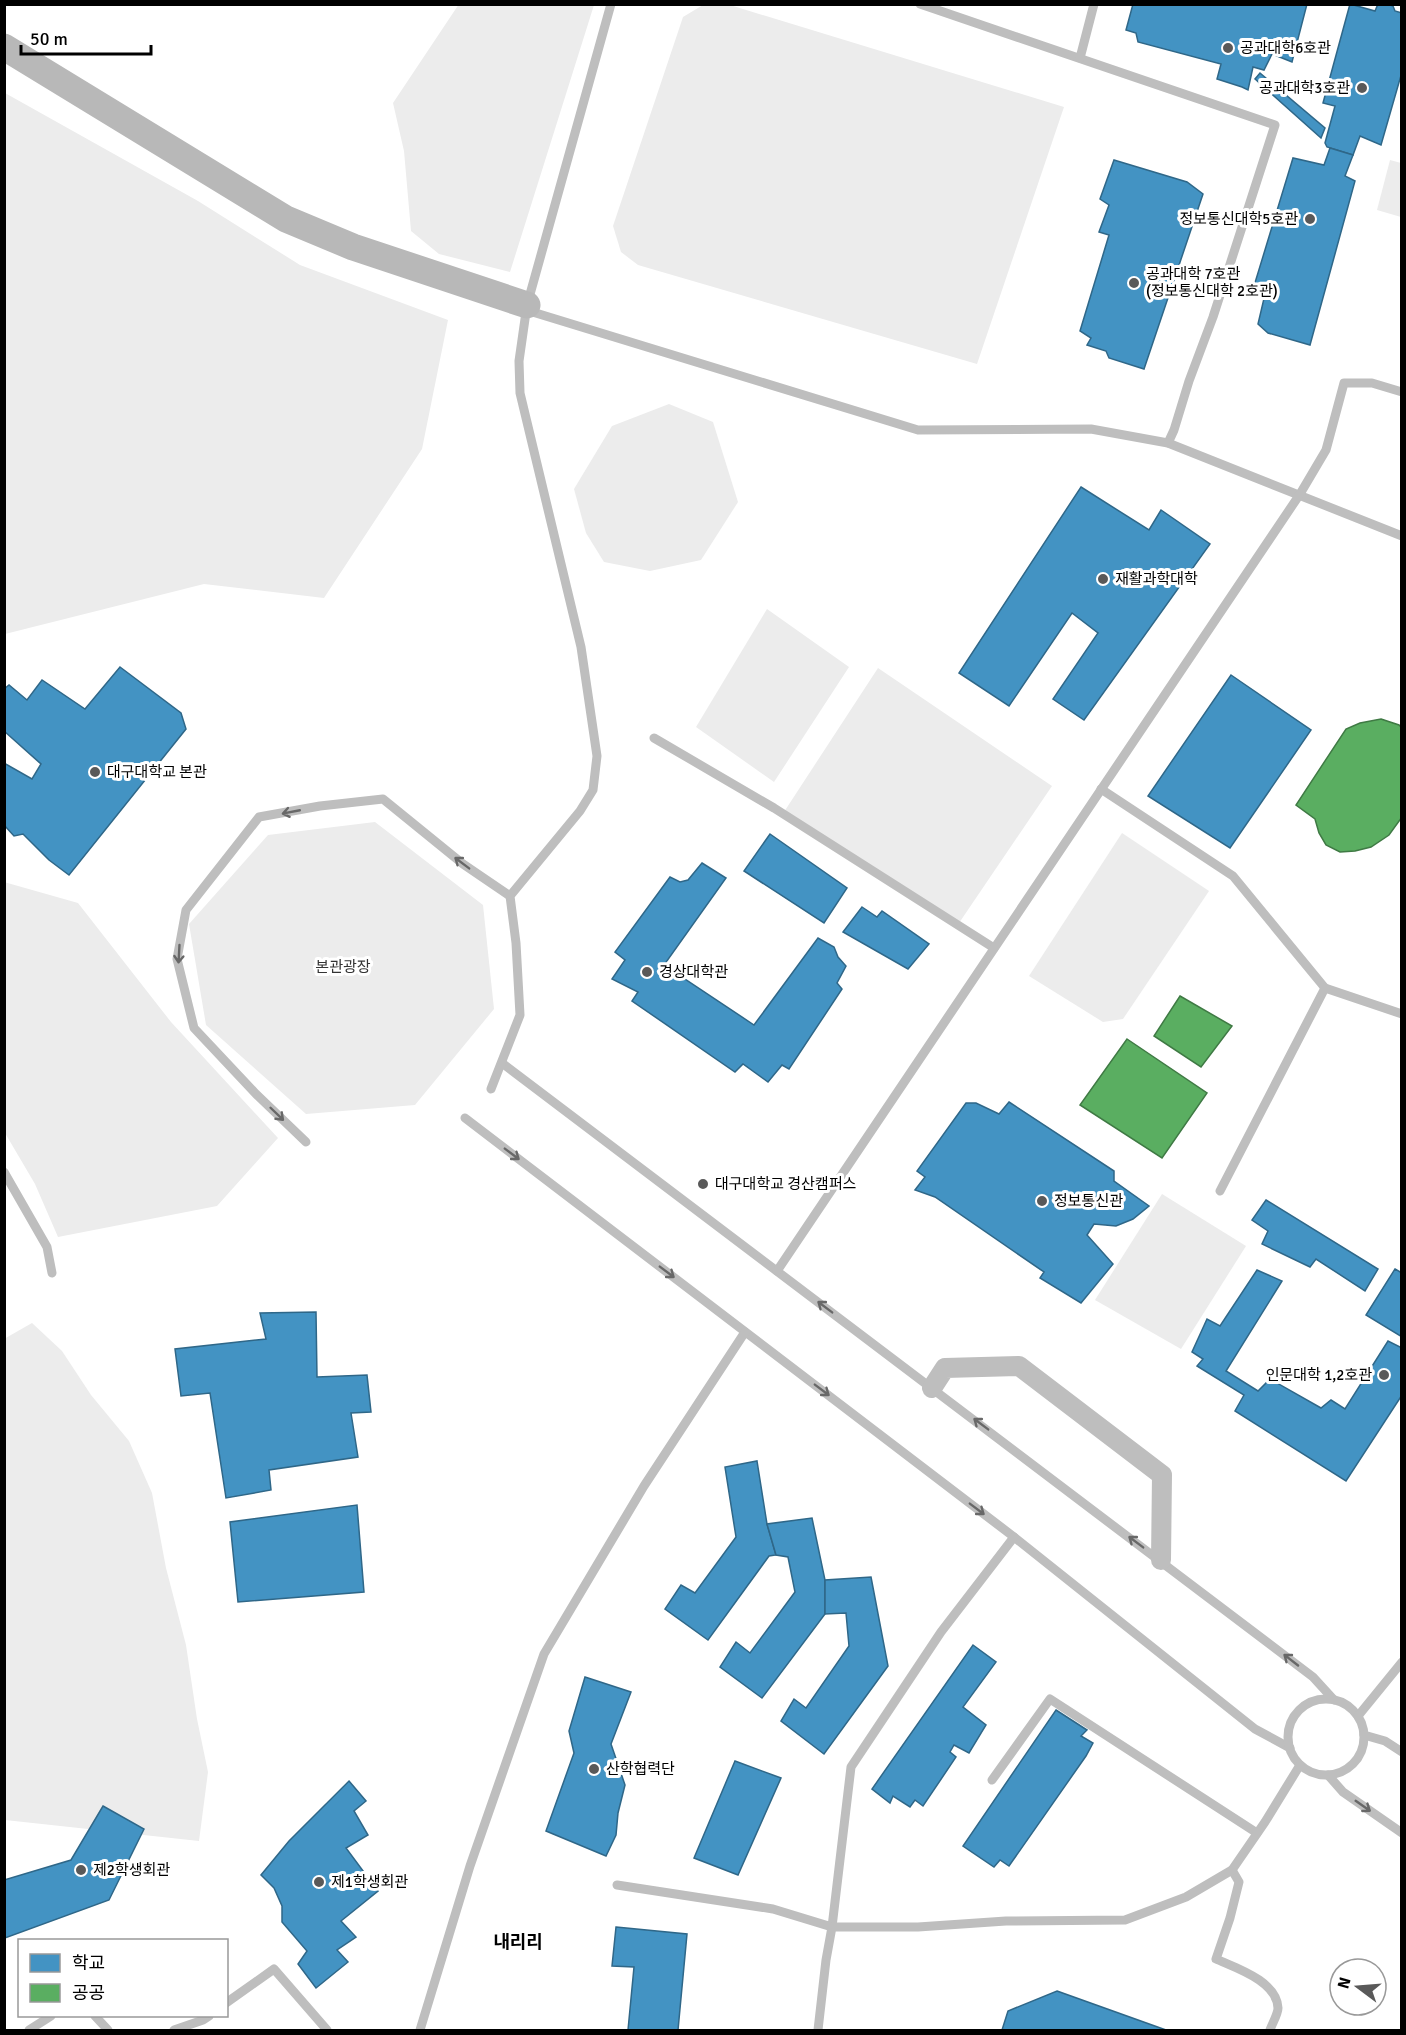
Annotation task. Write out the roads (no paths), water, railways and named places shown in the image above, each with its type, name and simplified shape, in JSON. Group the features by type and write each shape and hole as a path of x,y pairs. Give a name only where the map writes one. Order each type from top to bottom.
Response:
{"street":[{"path":"4,46 286,219 353,247 526,307"},
{"path":"932,1388 945,1368 1019,1366 1162,1475 1161,1560"}],"lane":[{"path":"491,1089 520,1015 516,943 510,896 580,811 593,790 597,756 581,647 520,393 519,361 526,307 611,4"},
{"path":"920,4 1275,125 1213,317 1168,443"},
{"path":"1080,58 1094,4"},
{"path":"526,307 918,430 1083,429 1168,443 1401,536"},
{"path":"777,1271 1300,494 1326,450 1344,383 1372,383 1401,392"},
{"path":"654,738 774,808 994,948"},
{"path":"1101,789 1233,876 1325,988 1401,1014"},
{"path":"306,1142 256,1094 194,1028 177,959 186,910 260,818 320,806 383,799 462,864 510,896"},
{"path":"1220,1191 1325,988"},
{"path":"502,1063 1161,1560 1313,1677 1334,1700"},
{"path":"465,1118 1014,1537 1255,1729 1290,1749 1300,1765 1309,1771 1328,1775 1338,1773 1354,1762 1360,1754 1364,1735 1358,1716 1343,1703 1334,1700 1314,1701 1305,1705 1292,1719 1289,1729 1290,1749"},
{"path":"4,1172 47,1247 52,1273"},
{"path":"420,2031 470,1866 544,1654 644,1486 745,1332"},
{"path":"818,2031 851,1767 941,1632 1014,1537"},
{"path":"1358,1716 1401,1662"},
{"path":"992,1780 1050,1699 1257,1833"},
{"path":"1364,1735 1385,1740 1401,1752"},
{"path":"617,1885 773,1909 832,1927 918,1927 1006,1921 1125,1920 1186,1897 1232,1870 1300,1765"},
{"path":"1328,1775 1343,1792 1401,1833"},
{"path":"1232,1870 1239,1882 1216,1959 1253,1976 1271,1990 1278,2008 1270,2031"},
{"path":"228,2002 274,1969 327,2031"},
{"path":"29,2031 50,2017"},
{"path":"96,2017 108,2031"},
{"path":"174,2031 207,2017"}],"place":[{"name":"공과대학6호관","path":"1228,48"},
{"name":"공과대학3호관","path":"1362,88"},
{"name":"정보통신대학5호관","path":"1310,219"},
{"name":"공과대학 7호관 (정보통신대학 2호관)","path":"1134,283"},
{"name":"재활과학대학","path":"1103,579"},
{"name":"대구대학교 본관","path":"95,772"},
{"name":"경상대학관","path":"647,972"},
{"name":"대구대학교 경산캠퍼스","path":"703,1184"},
{"name":"정보통신관","path":"1042,1201"},
{"name":"인문대학 1,2호관","path":"1384,1375"},
{"name":"산학협력단","path":"594,1769"},
{"name":"제2학생회관","path":"81,1870"},
{"name":"제1학생회관","path":"319,1882"}],"district":[{"name":"내리리","path":"518,1942"}],"park label":[{"name":"본관광장","path":"343,967"}]}
